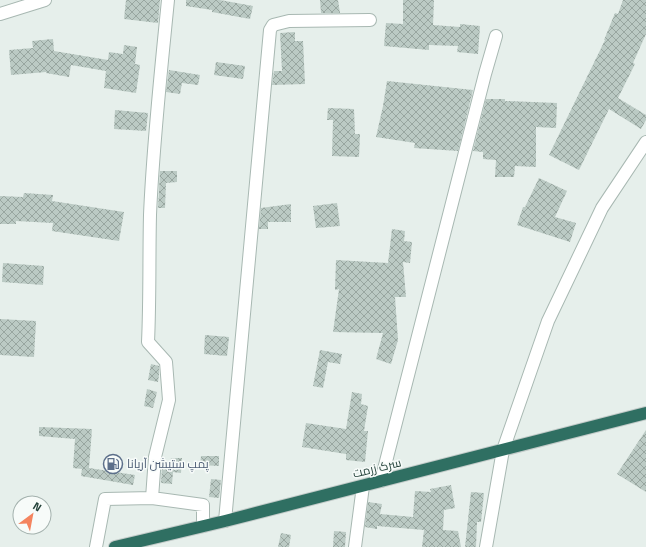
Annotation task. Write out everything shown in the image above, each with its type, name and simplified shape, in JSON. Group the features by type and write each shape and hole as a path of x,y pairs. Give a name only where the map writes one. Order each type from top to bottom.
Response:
{"highway":[{"name":"سرک زرمت","path":"120,546 225,521 646,413"}],"street":[{"path":"0,14 45,0"},
{"path":"152,498 155,457 169,400 166,362 148,342 151,208 157,108 168,0"},
{"path":"225,521 270,30 273,25 289,21 370,20"},
{"path":"381,481 496,36"},
{"path":"486,547 503,450 548,321 602,208 646,142"},
{"path":"355,547 363,486"},
{"path":"96,547 105,499 152,498 203,505 203,526"}],"building":[{"path":"126,0 160,0 158,23 124,19"},
{"path":"186,0 220,0 253,6 250,19 212,12 212,10 186,6"},
{"path":"320,0 338,0 340,13 321,13"},
{"path":"403,0 434,0 433,25 460,27 460,24 480,26 478,54 457,52 458,46 429,45 429,50 384,46 386,23 403,24"},
{"path":"623,0 646,0 646,34 633,63 635,64 618,98 646,115 646,120 641,129 609,109 579,170 549,155 605,40 615,13 618,14"},
{"path":"295,32 295,41 303,41 305,84 272,85 274,71 282,71 280,33"},
{"path":"53,39 54,51 108,60 109,52 123,54 124,45 137,47 135,64 140,65 136,93 104,88 106,71 71,65 69,77 46,72 11,75 9,50 33,48 32,41"},
{"path":"216,62 245,66 243,79 214,75"},
{"path":"169,70 200,75 198,85 182,83 180,94 166,92"},
{"path":"387,81 473,90 458,151 414,148 415,143 376,137"},
{"path":"486,99 557,103 556,128 536,127 536,167 515,166 514,177 495,177 496,160 483,159 483,152 473,151"},
{"path":"328,108 354,109 355,134 360,134 359,157 332,156 333,120 327,120"},
{"path":"115,110 148,113 146,131 114,129"},
{"path":"160,171 177,171 177,182 166,183 165,208 158,208"},
{"path":"539,178 567,191 555,217 576,223 570,242 517,225 523,207 525,207"},
{"path":"24,193 53,195 52,201 124,212 119,241 52,231 53,223 16,221 16,224 0,224 0,196 23,197"},
{"path":"337,203 340,226 316,228 313,206"},
{"path":"291,204 291,222 268,222 268,229 259,229 261,208"},
{"path":"392,229 405,231 404,241 412,242 410,263 403,262 406,297 395,297 398,340 391,364 376,359 383,333 333,332 339,289 335,290 336,260 388,263"},
{"path":"3,263 44,266 43,285 2,282"},
{"path":"0,319 36,321 34,357 0,355"},
{"path":"205,335 229,337 227,356 204,354"},
{"path":"320,350 342,354 340,364 328,362 323,388 313,386"},
{"path":"151,364 159,366 158,382 148,380"},
{"path":"147,389 157,392 153,408 144,406"},
{"path":"352,392 362,394 361,404 368,406 364,431 368,431 365,462 346,460 346,454 302,447 306,423 346,429"},
{"path":"39,427 92,429 89,468 135,475 133,485 81,476 82,469 73,468 75,439 39,436"},
{"path":"646,430 646,492 617,474"},
{"path":"201,456 219,456 219,466 200,465"},
{"path":"171,458 182,458 181,473 173,472 172,484 161,483 162,467 170,467"},
{"path":"211,479 221,480 219,498 209,497"},
{"path":"451,485 455,508 444,510 443,530 458,531 461,547 422,547 424,530 377,526 377,529 365,527 368,502 382,504 380,514 413,517 415,491 431,492 430,489"},
{"path":"471,492 484,493 481,522 477,522 476,547 465,547"},
{"path":"334,531 346,532 345,547 333,547"},
{"path":"281,533 291,535 289,547 278,547"}],"place":[{"name":"پمپ ستیشن آریانا","path":"113,464"}]}
